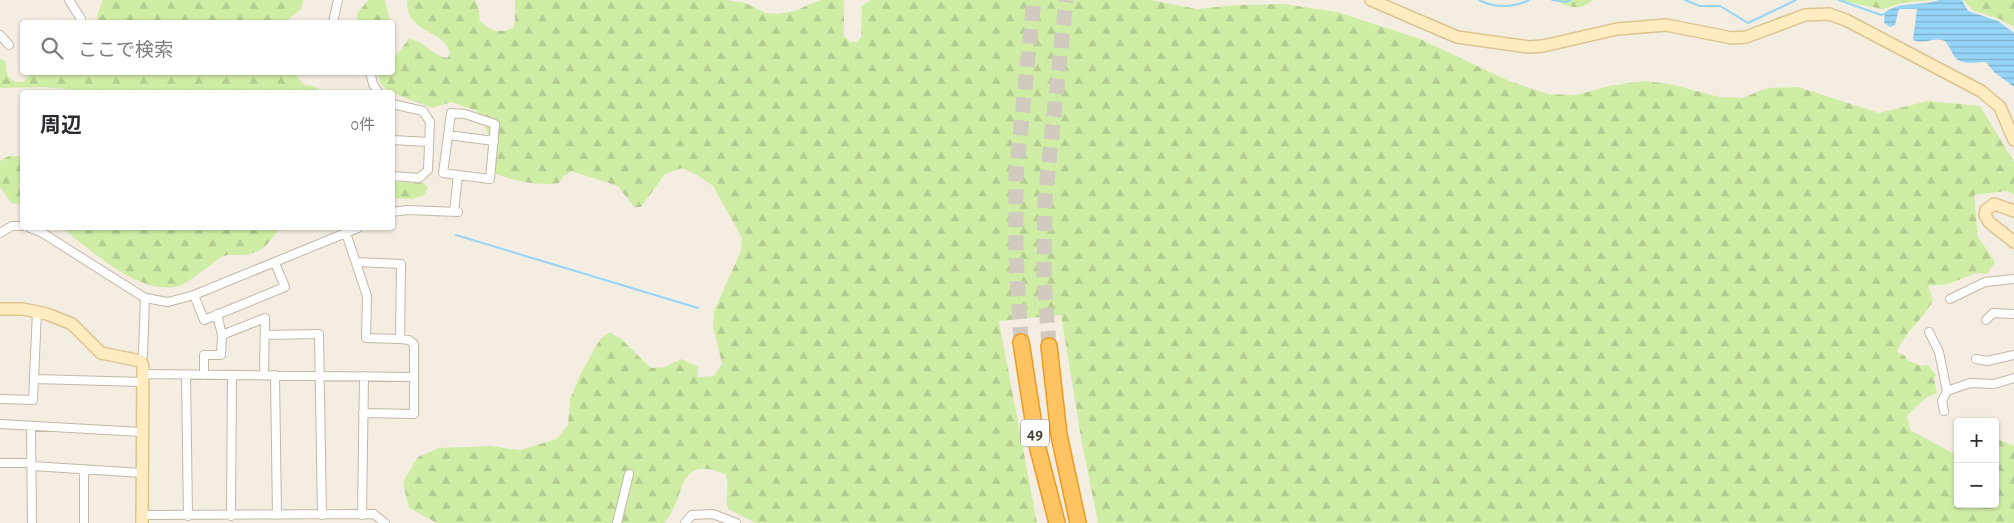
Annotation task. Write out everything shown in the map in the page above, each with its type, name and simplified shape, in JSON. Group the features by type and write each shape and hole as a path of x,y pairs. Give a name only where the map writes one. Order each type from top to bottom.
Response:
{"highway":[{"name":"49","path":"1021,342 1037,445 1057,523"},
{"name":"49","path":"1049,346 1059,435 1078,523"}],"street":[{"path":"69,0 81,19"},
{"path":"333,20 338,0"},
{"path":"1371,0 1457,37 1529,47 1543,46 1618,29 1666,25 1732,38 1746,37 1805,15 1829,14 1846,20 1981,91 2000,107 2014,140"},
{"path":"0,35 10,45"},
{"path":"370,75 372,84 376,90"},
{"path":"395,104 415,107 423,111 430,122 428,170 419,178 395,176"},
{"path":"451,113 465,114 495,124 490,179 443,173 448,135 451,113"},
{"path":"448,135 494,141"},
{"path":"395,140 429,142"},
{"path":"395,212 407,210 456,212 458,175"},
{"path":"2014,211 1994,204 1986,210 1985,215 1989,222 2014,242"},
{"path":"0,232 12,226 20,226"},
{"path":"36,230 144,298 168,302 194,295 353,230"},
{"path":"346,233 367,296 366,338 408,340 414,344 414,414 363,413"},
{"path":"356,262 401,264 400,340"},
{"path":"194,295 204,320 285,287 275,263"},
{"path":"1950,299 1986,282 2014,279"},
{"path":"144,298 143,355 141,361 143,378 141,432 142,519 188,516 282,518 374,514 385,523"},
{"path":"0,309 47,314 72,324 101,353 141,361"},
{"path":"0,399 33,400 37,312"},
{"path":"1986,320 1993,313 2014,314"},
{"path":"204,375 204,355 222,356 222,336 217,314"},
{"path":"222,336 265,318 264,375"},
{"path":"1928,332 1938,352 1947,392"},
{"path":"265,334 319,334 322,515"},
{"path":"1976,359 1987,362 2014,355"},
{"path":"34,379 143,378 186,375 414,377"},
{"path":"186,375 188,516"},
{"path":"232,375 232,516"},
{"path":"275,375 282,518"},
{"path":"362,515 364,376"},
{"path":"1944,411 1942,400 1947,392 1970,383 1994,384 2014,378"},
{"path":"0,424 141,432"},
{"path":"31,426 32,523"},
{"path":"0,463 142,473"},
{"path":"84,469 84,523"},
{"path":"617,523 629,474"},
{"path":"684,523 692,515 712,514 736,523"}],"green space":[{"path":"103,0 303,0 301,9 287,20 98,20 97,17"},
{"path":"368,0 385,0 390,20 357,20 357,14"},
{"path":"407,0 475,0 478,6 480,21 495,31 503,31 513,28 515,22 515,0 726,0 745,3 766,13 777,14 795,11 820,0 844,0 844,36 850,42 856,42 861,38 862,6 870,0 1151,0 1197,9 1237,5 1284,4 1337,12 1420,39 1509,81 1548,94 1576,95 1609,86 1644,81 1670,84 1719,97 1742,98 1768,88 1798,87 1879,113 1928,101 1980,106 2014,162 2014,195 2007,191 1974,195 1978,237 1995,262 1987,274 1976,273 1948,284 1928,286 1933,300 1900,345 1897,352 1905,356 1907,360 1921,366 1928,365 1936,375 1934,379 1937,393 1924,399 1907,416 1910,430 1954,454 1954,508 1999,508 1999,440 2014,446 2014,523 1098,523 1082,443 1061,315 999,321 1037,523 756,523 728,509 727,478 725,474 709,469 697,469 689,474 684,482 671,513 664,523 437,523 409,508 403,482 418,457 439,448 490,446 520,450 557,439 568,425 570,399 582,371 601,338 610,333 620,338 651,368 665,367 681,359 698,367 698,377 714,376 722,364 713,326 714,311 741,251 742,238 713,186 682,168 665,174 641,207 634,207 618,186 571,171 559,183 550,184 526,182 493,173 491,139 477,111 451,102 432,108 395,94 395,90 388,90 381,82 378,75 395,75 395,56 409,39 419,42 442,57 447,58 450,54 447,46 441,40 418,26 412,20 408,11"},
{"path":"1556,0 1593,0 1584,6 1574,7"},
{"path":"1838,0 1934,0 1902,3 1882,9"},
{"path":"1963,0 2014,0 2014,27 2000,19 1974,11"},
{"path":"0,59 6,61 9,77 18,82 23,82 30,75 296,75 304,85 313,86 320,90 76,90 44,87 0,88"},
{"path":"9,156 20,156 20,205 11,203 0,187 0,161"},
{"path":"395,182 423,183 428,187 425,195 411,199 395,198"},
{"path":"65,230 278,230 260,250 249,254 223,256 179,286 164,288 148,285 116,269"}],"water":[{"path":"1939,0 1962,0 1968,11 1998,21 2014,33 2014,87 1994,72 1986,62 1965,62 1958,59 1945,41 1937,39 1922,42 1913,40 1917,9 1899,9 1895,25 1890,27 1884,23 1885,12 1892,8"}],"waterway":[{"path":"1479,0 1497,6 1516,4 1529,0"},
{"path":"1552,0 1565,2 1571,0"},
{"path":"1685,0 1700,6 1720,6 1748,23 1796,0"},
{"path":"1839,0 1881,15 1885,14"},
{"path":"456,235 698,308"}],"tunnel":[{"path":"1021,342 1016,256 1016,176 1034,0"},
{"path":"1049,346 1044,279 1045,200 1066,0"}]}
